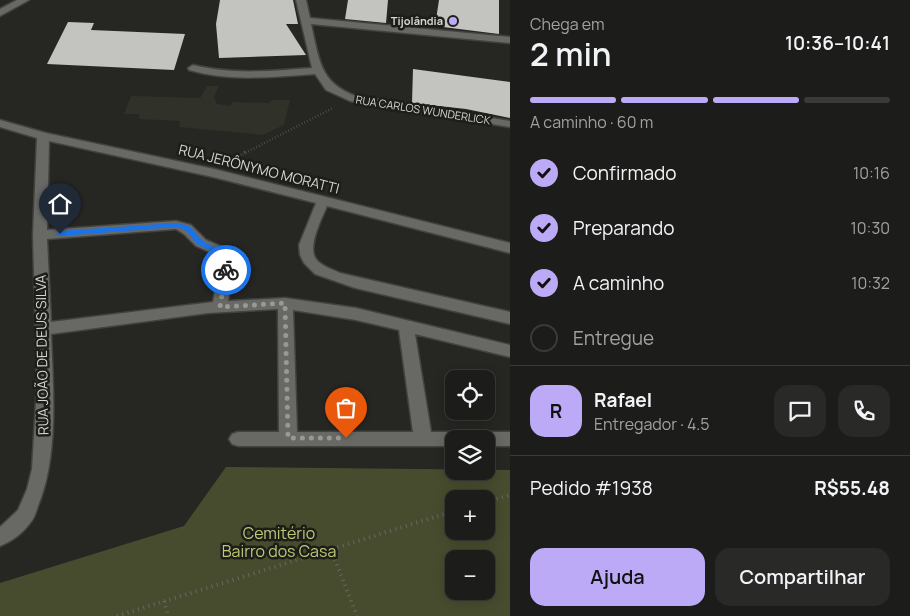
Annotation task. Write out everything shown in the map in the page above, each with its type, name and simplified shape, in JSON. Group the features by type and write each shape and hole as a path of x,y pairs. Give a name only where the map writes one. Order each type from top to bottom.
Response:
{"street":[{"path":"0,25 2,12 24,0"},
{"name":"RUA CARLOS WUNDERLICK","path":"301,0 318,71 327,85 340,94 354,99 510,124"},
{"path":"307,22 510,40"},
{"path":"193,68 230,76 318,71"},
{"name":"RUA JERÔNYMO MORATTI","path":"0,123 43,136 214,174 510,248"},
{"name":"RUA JOÃO DE DEUS SILVA","path":"4,535 25,516 36,489 41,469 45,385 40,235 43,136"},
{"path":"323,201 305,247 308,259 315,267 330,276 355,283 510,318"},
{"path":"40,235 176,225 185,227 192,230 200,242 226,254 228,258 220,307"},
{"path":"285,303 288,438"},
{"path":"44,329 220,307 285,303 356,314 510,351"},
{"path":"406,327 423,438"},
{"path":"238,439 510,439"}],"path":[{"path":"214,174 253,146 354,99"},
{"path":"495,499 510,495"},
{"path":"117,616 445,515"},
{"path":"331,549 357,616"},
{"path":"164,601 168,616"}],"shaded area":[{"path":"207,86 219,86 214,97 217,104 230,106 233,102 269,103 272,100 290,100 284,125 263,135 179,127 180,121 140,119 139,114 124,114 131,96 200,98"}],"green space":[{"name":"Cemitério Bairro dos Casa","path":"226,467 445,469 445,480 495,480 495,470 510,470 510,616 0,616 0,583 184,526"}],"building":[{"path":"220,0 293,0 298,24 286,24 306,55 219,58 216,24"},
{"path":"348,0 388,0 386,23 345,19"},
{"path":"439,0 499,0 499,34 435,26"},
{"path":"68,22 94,23 91,30 185,34 174,70 47,64"},
{"path":"413,69 510,82 510,118 466,109 412,103"}],"way so far":[{"path":"226,270 220,307 285,303 288,438 346,438"}],"place":[{"name":"Tijolândia","path":"453,21"}],"route":[{"path":"60,234 176,225 192,230 194,236 200,242 226,254 228,258 226,270"}]}
